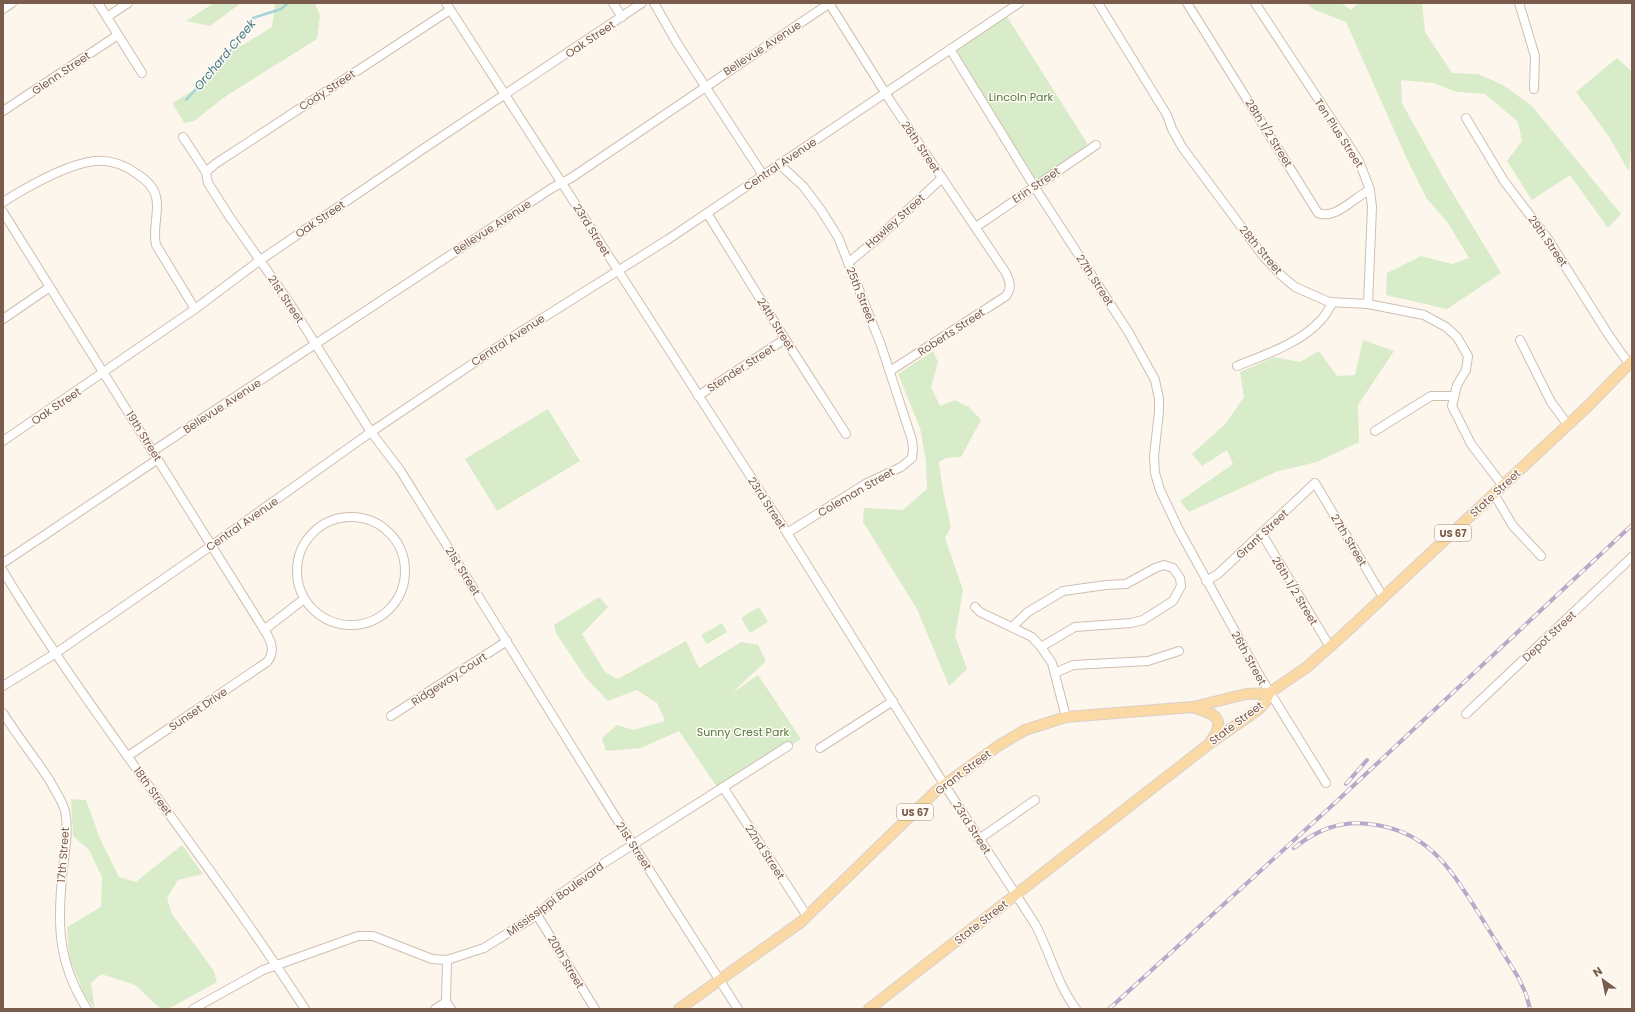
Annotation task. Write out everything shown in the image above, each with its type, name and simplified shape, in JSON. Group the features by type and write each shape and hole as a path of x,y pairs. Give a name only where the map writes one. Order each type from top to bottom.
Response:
{"main road":[{"name":"State Street","path":"869,1009 1209,744 1259,709 1266,701 1269,693 1307,667 1503,486 1631,363"},
{"name":"Grant Street","path":"679,1009 720,981 807,916 944,784 1014,736 1040,724 1066,717 1193,707 1246,694 1269,693"},
{"path":"1193,707 1213,714 1217,718 1219,723 1217,730 1209,744"}],"street":[{"path":"3,9 12,3"},
{"path":"98,3 142,73"},
{"path":"107,17 128,3"},
{"path":"613,3 622,17"},
{"name":"Oak Street","path":"3,441 104,373 260,261 422,149 642,3"},
{"path":"654,3 677,43 763,175"},
{"name":"Bellevue Avenue","path":"153,451 562,182 830,3"},
{"name":"26th Street","path":"830,3 885,93 1006,273 1010,284 1010,291"},
{"name":"Central Avenue","path":"3,686 56,652 212,546 371,432 617,270 707,213 1019,3"},
{"name":"28th Street","path":"1098,3 1167,115 1172,129 1182,147 1263,256 1282,276 1295,287 1333,302 1368,304 1424,315 1446,327 1457,338 1468,356 1466,370 1457,385 1452,406 1465,432 1488,469 1503,486"},
{"name":"28th 1/2 Street","path":"1187,3 1318,213 1325,215 1333,214 1360,195 1370,190"},
{"name":"Ten Plus Street","path":"1255,3 1359,161 1370,190 1372,207 1368,304"},
{"path":"1519,3 1535,56 1534,89"},
{"name":"23rd Street","path":"448,6 787,534 1046,944 1066,996 1076,1009"},
{"name":"Cody Street","path":"206,172 215,164 448,6"},
{"name":"Glenn Street","path":"3,111 118,35"},
{"name":"27th Street","path":"950,49 1034,186 1130,333 1155,380 1159,398 1154,456 1155,473 1160,490 1180,530"},
{"name":"29th Street","path":"1466,118 1504,181 1548,239 1608,334 1631,363"},
{"name":"21st Street","path":"183,137 206,172 208,183 287,299 371,432 400,470 738,1009"},
{"name":"Erin Street","path":"976,227 1096,144"},
{"path":"3,202 56,174 82,164 96,161 127,167 146,180 156,196 154,235 156,245 195,309"},
{"name":"25th Street","path":"779,164 803,186 822,210 838,237 890,371 912,443"},
{"name":"Hawley Street","path":"848,263 878,238 942,178"},
{"name":"19th Street","path":"3,212 264,630 273,646 271,658 267,662"},
{"name":"24th Street","path":"707,213 846,434"},
{"path":"3,319 50,287"},
{"name":"Roberts Street","path":"890,371 1006,296 1010,291"},
{"path":"1237,366 1288,345 1306,334 1322,320 1333,302"},
{"name":"Stender Street","path":"698,396 785,339"},
{"path":"1520,340 1551,402 1568,425"},
{"path":"1375,431 1431,396 1454,396"},
{"name":"Coleman Street","path":"787,534 867,483 901,467 912,458 912,443"},
{"path":"3,563 158,459"},
{"name":"27th Street","path":"1315,484 1383,597"},
{"name":"Grant Street","path":"1206,581 1218,574 1315,484"},
{"path":"1494,494 1512,526 1541,556"},
{"path":"345,518 364,518 376,523 386,530 397,542 403,556 405,571 403,587 396,601 386,613 373,621 358,625 342,625 327,620 314,612 304,599 299,588 296,575 297,563 301,550 311,534 326,523 345,518"},
{"name":"26th Street","path":"1180,530 1206,581 1269,693 1326,783"},
{"name":"26th 1/2 Street","path":"1262,534 1330,646"},
{"name":"Depot Street","path":"1466,714 1632,557"},
{"path":"1012,627 1028,612 1063,591 1106,585 1126,584 1155,568 1164,565 1173,568 1180,578 1181,586 1173,601 1144,620 1132,623 1075,627 1041,647"},
{"name":"18th Street","path":"3,571 56,652 276,964 305,1009"},
{"path":"264,630 304,599"},
{"path":"975,607 980,612 1032,637 1041,647 1052,663 1066,717"},
{"name":"Ridgeway Court","path":"391,716 507,641"},
{"path":"1055,673 1073,665 1148,661 1180,651"},
{"name":"Sunset Drive","path":"128,756 267,662"},
{"path":"820,748 893,701"},
{"name":"17th Street","path":"3,713 37,761 62,801 65,812 67,833 59,899 60,942 75,992 86,1009"},
{"name":"Mississippi Boulevard","path":"193,1009 276,964 358,936 373,936 432,959 447,960 484,948 537,915 584,876 788,746"},
{"name":"22nd Street","path":"723,787 807,916"},
{"path":"979,839 1035,800"},
{"name":"20th Street","path":"537,915 595,1009"},
{"path":"436,1009 449,1006 447,960"}],"green space":[{"path":"214,3 241,3 210,26 186,21"},
{"path":"275,3 315,3 320,16 317,39 226,96 194,121 184,123 172,103 201,86 233,51 272,27"},
{"path":"1306,3 1341,3 1351,10 1358,3 1422,3 1425,32 1452,73 1478,74 1503,85 1532,106 1621,214 1608,228 1570,175 1532,200 1507,161 1522,141 1518,122 1485,94 1457,92 1433,83 1401,80 1402,103 1443,177 1501,273 1447,309 1386,295 1387,273 1421,256 1452,264 1469,258 1448,223 1427,199 1406,157 1346,22 1315,10"},
{"name":"Lincoln Park","path":"1006,15 1087,143 1085,148 1041,179 1035,178 957,55 958,48"},
{"path":"1617,58 1632,72 1632,139 1629,172 1608,135 1576,92"},
{"path":"1363,340 1394,351 1358,405 1359,442 1317,462 1278,471 1189,512 1180,501 1233,464 1227,450 1202,466 1192,454 1226,423 1244,397 1240,372 1274,357 1300,362 1319,351 1337,376 1355,375"},
{"path":"933,351 938,362 931,387 940,406 955,400 969,407 981,420 961,457 946,458 939,462 943,491 951,527 945,538 963,590 955,636 967,669 949,686 917,609 863,522 864,508 903,510 927,489 926,461 920,428 898,374"},
{"path":"548,409 580,461 497,511 465,459"},
{"name":"Sunny Crest Park","path":"599,597 608,607 582,634 605,672 618,679 686,641 699,668 741,642 758,645 766,661 732,693 758,675 801,739 730,786 717,787 679,731 641,748 606,751 602,738 617,725 633,730 665,721 657,703 637,690 608,701 586,678 556,633 554,625"},
{"path":"759,607 768,622 750,633 741,618"},
{"path":"722,623 727,632 707,644 701,635"},
{"path":"71,799 86,800 100,839 119,877 136,882 182,845 203,874 178,880 167,898 172,914 214,971 217,982 168,1009 161,1009 135,985 101,974 91,983 95,1009 85,996 69,958 67,927 101,907 102,877 89,850 73,836"}],"waterway":[{"name":"Orchard Creek","path":"186,100 239,40 253,18 281,9 288,3"}],"railway":[{"path":"1109,1009 1337,801 1632,525"},
{"path":"1346,784 1367,760"},
{"path":"1294,848 1320,831 1339,825 1358,823 1389,828 1406,834 1421,842 1445,864 1466,893 1518,977 1526,994 1530,1009"}]}
